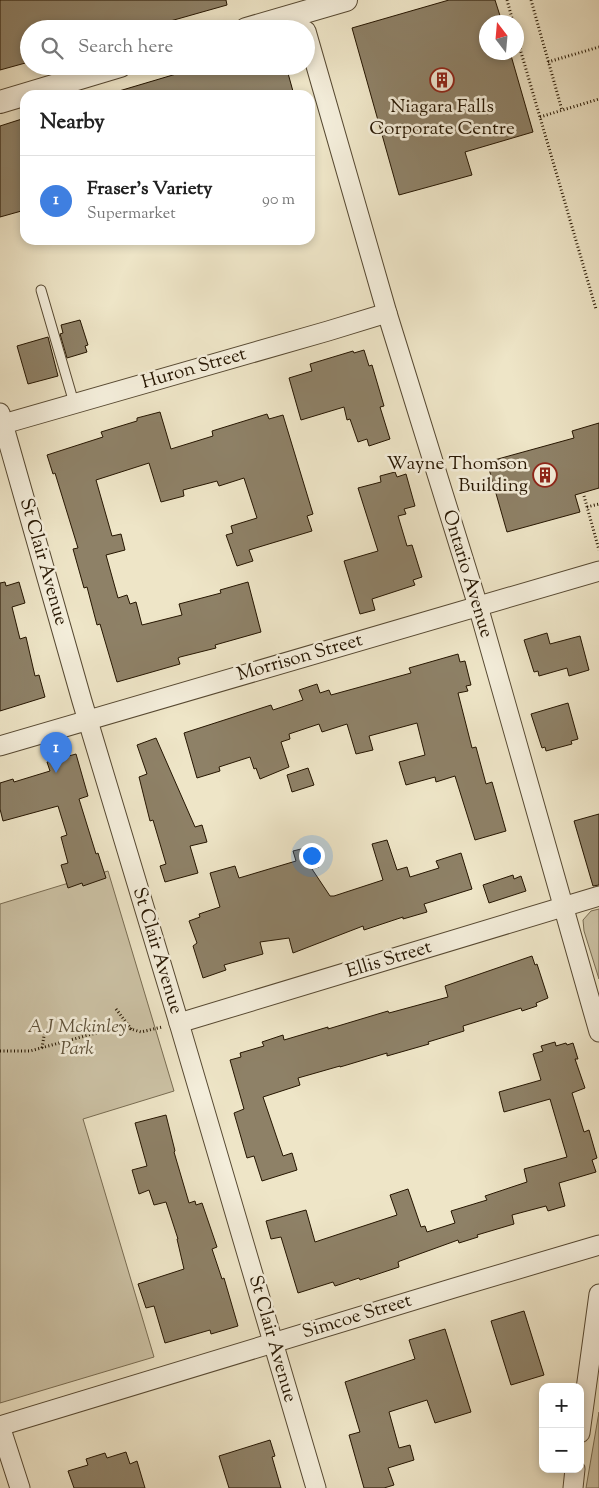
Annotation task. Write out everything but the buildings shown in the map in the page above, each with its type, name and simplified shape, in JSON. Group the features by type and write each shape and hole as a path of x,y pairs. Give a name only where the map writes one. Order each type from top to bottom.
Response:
{"street":[{"path":"303,18 346,0"},
{"name":"Ontario Avenue","path":"315,60 387,313 478,606 599,1032"},
{"path":"40,90 90,75"},
{"path":"0,102 20,96"},
{"name":"Huron Street","path":"1,420 74,403 387,313"},
{"name":"St Clair Avenue","path":"1,420 316,1488"},
{"name":"Morrison Street","path":"0,746 599,570"},
{"name":"Ellis Street","path":"179,1023 599,896"},
{"name":"Simcoe Street","path":"0,1426 599,1246"},
{"path":"581,1428 599,1294"},
{"path":"0,1426 20,1488"},
{"path":"573,1488 575,1473"}],"lane":[{"path":"41,290 74,403"}],"path":[{"path":"507,0 511,15"},
{"path":"531,0 562,110"},
{"path":"548,62 599,47"},
{"path":"523,60 596,309"},
{"path":"540,116 599,99"},
{"path":"584,496 599,550"},
{"path":"587,507 599,504"},
{"path":"116,1009 132,1030"},
{"path":"0,1051 30,1051 114,1028 124,1027 141,1032 179,1023"},
{"path":"42,1048 45,1030"}],"green space":[{"name":"A J Mckinley Park","path":"108,871 174,1091 83,1119 154,1357 0,1403 0,904"},
{"path":"599,909 599,979 584,931 583,920 591,911"},
{"path":"599,1412 599,1488 586,1488"}],"place":[{"name":"Niagara Falls Corporate Centre","path":"442,80"},
{"name":"Wayne Thomson Building","path":"545,475"},
{"name":"Fraser's Variety","path":"56,773"}]}
